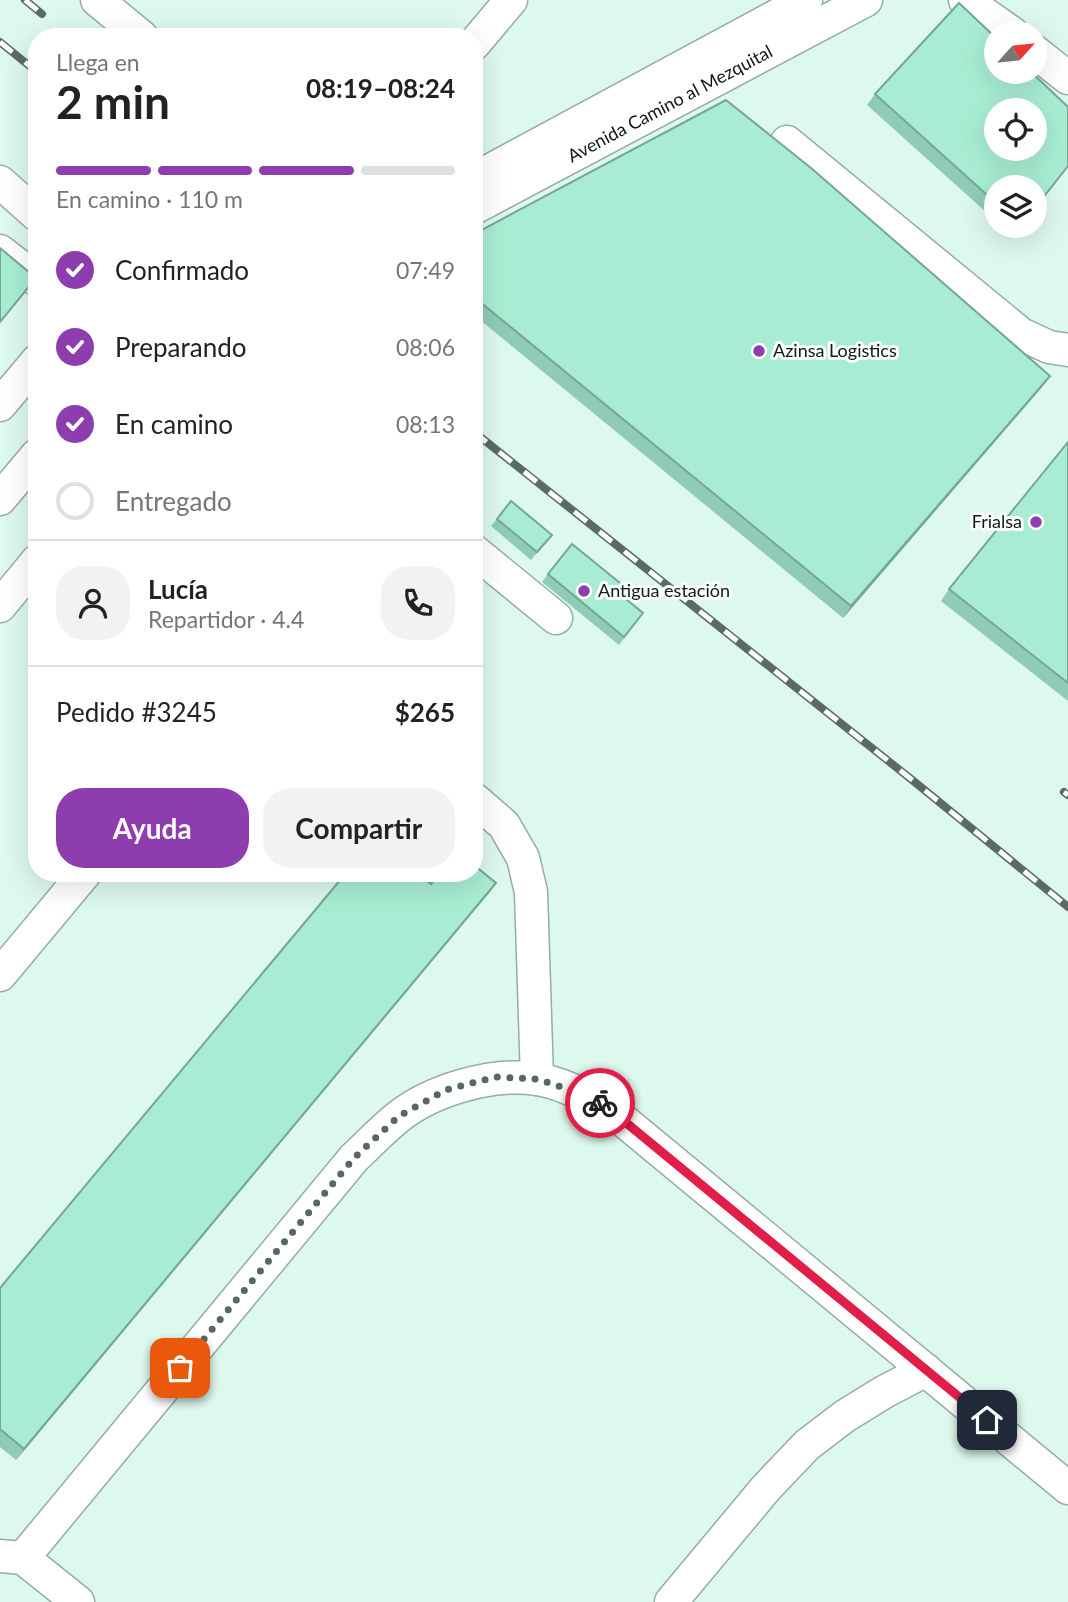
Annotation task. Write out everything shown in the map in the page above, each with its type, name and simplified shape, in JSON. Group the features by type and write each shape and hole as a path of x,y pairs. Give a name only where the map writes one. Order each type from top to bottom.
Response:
{"street":[{"path":"97,0 131,28"},
{"path":"483,33 511,0"},
{"name":"Avenida Camino al Mezquital","path":"483,174 806,0"},
{"name":"Avenida Camino al Mezquital","path":"483,203 866,0"},
{"path":"965,0 995,21"},
{"path":"1047,61 1068,78"},
{"path":"787,142 1021,334 1049,347 1068,350"},
{"path":"0,182 28,207"},
{"path":"0,251 28,273"},
{"path":"0,405 28,372"},
{"path":"0,499 28,466"},
{"path":"483,558 556,618"},
{"path":"0,606 28,572"},
{"path":"483,807 504,825 523,858 531,892 537,1079"},
{"path":"0,975 78,882"},
{"path":"78,1602 12,1557 354,1158 399,1116 446,1090 495,1077 537,1079 571,1090 607,1107 1068,1488"},
{"path":"671,1602 766,1488 807,1445 874,1398 926,1370"}],"building":[{"path":"959,3 984,27 984,84 1044,84 1068,107 1068,166 1047,193 1047,175 984,175 984,192 875,94"},
{"name":"Azinsa Logistics","path":"726,100 811,168 1050,376 851,606 483,304 483,229"},
{"path":"0,248 28,271 28,288 0,322"},
{"name":"Frialsa","path":"1068,442 1068,683 949,589"},
{"path":"511,501 552,535 537,552 497,519"},
{"name":"Antigua estación","path":"572,544 631,592 626,599 643,613 624,637 548,574"},
{"path":"483,872 496,883 24,1449 0,1429 0,1288 338,882 483,882"}],"railway":[{"path":"25,0 42,14"},
{"path":"0,42 28,65"},
{"path":"483,439 1068,907"},
{"path":"1064,792 1068,795"}],"way so far":[{"path":"180,1368 354,1158 399,1116 446,1090 495,1077 537,1079 600,1103"}],"place":[{"name":"Azinsa Logistics","path":"759,351"},
{"name":"Frialsa","path":"1036,522"},
{"name":"Antigua estación","path":"584,591"}],"route":[{"path":"600,1103 987,1420"}]}
